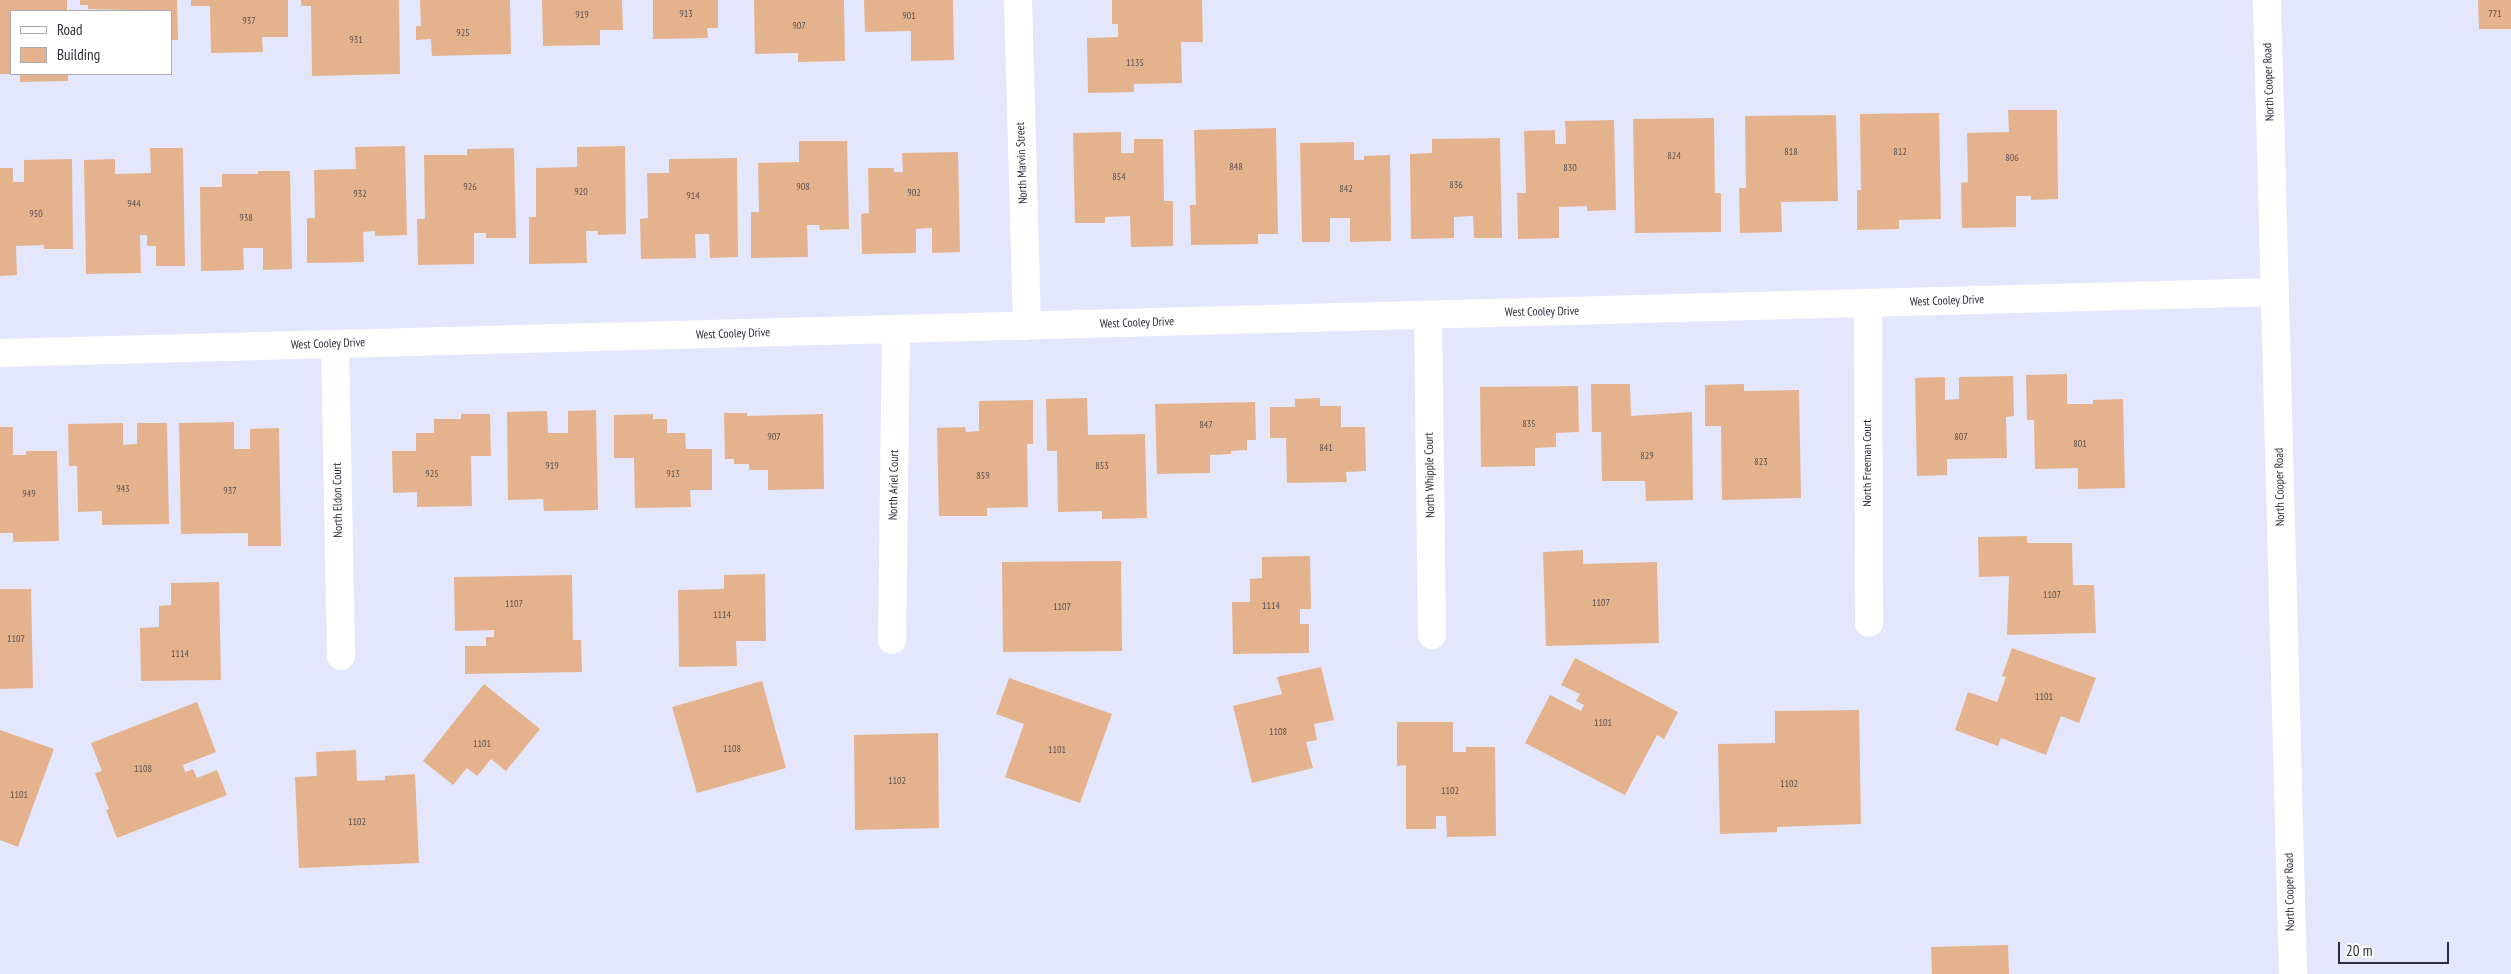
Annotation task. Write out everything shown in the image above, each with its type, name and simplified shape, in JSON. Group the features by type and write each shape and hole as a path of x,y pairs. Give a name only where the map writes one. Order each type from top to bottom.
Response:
{"street":[{"name":"North Marvin Street","path":"1018,0 1027,326"},
{"name":"North Cooper Road","path":"2267,0 2292,974"},
{"name":"West Cooley Drive","path":"0,353 2275,292"},
{"name":"North Freeman Court","path":"1868,303 1869,623"},
{"name":"North Whipple Court","path":"1428,314 1432,635"},
{"name":"North Ariel Court","path":"892,640 896,329"},
{"name":"North Eldon Court","path":"335,344 341,656"}],"building":[{"path":"0,0 67,0 67,10 10,10 10,74 0,74"},
{"path":"80,0 177,0 178,40 172,40 172,10 88,9 88,5 80,5"},
{"path":"191,0 288,0 288,37 262,37 263,52 211,53 210,6 191,6"},
{"path":"301,0 399,0 400,74 312,76 311,6 301,6"},
{"path":"420,0 510,0 511,54 432,56 431,39 416,40 416,26 421,26"},
{"path":"542,0 622,0 623,30 600,30 600,45 543,46"},
{"path":"653,0 718,0 718,28 707,28 708,38 653,39"},
{"path":"754,0 844,0 845,61 798,62 798,53 755,54"},
{"path":"864,0 953,0 954,60 911,61 911,31 865,32"},
{"path":"1112,0 1202,0 1203,42 1181,42 1182,83 1134,84 1134,92 1088,93 1087,38 1118,37 1118,24 1112,24"},
{"path":"2478,0 2511,0 2511,29 2479,29"},
{"path":"20,75 68,75 68,81 20,82"},
{"path":"2008,110 2057,110 2058,199 2031,200 2031,196 2016,196 2016,227 1962,228 1961,183 1968,182 1967,133 2009,132"},
{"path":"1939,113 1941,219 1899,220 1899,229 1857,230 1857,190 1861,190 1860,114"},
{"path":"1836,115 1838,201 1781,202 1782,232 1740,233 1739,188 1746,188 1745,116"},
{"path":"1714,118 1715,193 1721,193 1721,232 1635,233 1633,119"},
{"path":"1614,120 1616,210 1587,211 1587,206 1559,207 1559,238 1518,239 1517,193 1526,193 1524,131 1555,130 1555,144 1566,144 1565,121"},
{"path":"1276,128 1278,234 1258,234 1258,244 1191,245 1190,205 1196,205 1194,130"},
{"path":"1121,132 1121,153 1134,153 1134,139 1163,139 1164,201 1173,201 1173,246 1131,247 1130,216 1105,217 1105,223 1075,223 1073,133"},
{"path":"1500,138 1502,238 1474,238 1473,216 1454,217 1454,238 1411,239 1410,154 1432,153 1432,139"},
{"path":"799,141 847,141 849,229 820,230 819,225 807,225 808,257 751,258 751,212 759,212 758,163 799,162"},
{"path":"1354,142 1354,160 1364,160 1364,156 1390,155 1391,241 1350,242 1350,218 1330,218 1330,242 1302,242 1300,143"},
{"path":"405,146 407,235 375,236 375,231 363,232 364,262 307,263 307,218 315,218 314,170 356,169 355,147"},
{"path":"625,146 626,234 598,235 598,231 586,231 587,263 529,264 529,217 536,217 536,168 577,167 577,147"},
{"path":"150,148 183,148 185,266 156,266 156,246 147,246 147,235 140,235 141,273 86,274 84,160 115,159 115,174 151,173"},
{"path":"514,148 516,238 486,238 486,233 474,233 474,264 418,265 417,219 425,219 424,155 467,155 467,149"},
{"path":"958,152 960,252 932,253 932,228 916,229 916,253 862,254 861,214 869,213 868,168 894,168 894,172 903,172 902,153"},
{"path":"737,158 738,257 710,258 709,234 695,234 696,258 641,259 640,219 648,218 647,173 669,173 669,159"},
{"path":"72,159 73,249 44,249 44,245 16,246 17,275 0,276 0,168 13,168 13,182 24,182 24,160"},
{"path":"258,171 290,171 292,269 263,270 263,248 243,248 244,270 201,271 200,187 222,187 222,174 258,174"},
{"path":"2067,374 2067,404 2093,404 2093,400 2123,399 2125,488 2078,489 2078,468 2035,469 2034,420 2027,420 2026,375"},
{"path":"2013,376 2014,416 2006,417 2007,458 1947,459 1947,475 1917,476 1915,378 1945,377 1945,400 1959,399 1959,377"},
{"path":"1591,384 1630,384 1631,416 1692,412 1693,500 1646,501 1645,481 1602,481 1601,432 1592,432"},
{"path":"1744,384 1744,391 1799,390 1801,498 1722,500 1721,426 1705,426 1705,385"},
{"path":"1578,386 1579,432 1556,433 1556,447 1535,448 1535,466 1481,467 1480,387"},
{"path":"1087,398 1088,435 1145,434 1147,518 1102,519 1102,511 1058,512 1057,451 1047,451 1046,399"},
{"path":"1320,398 1320,406 1341,406 1341,427 1365,427 1366,471 1346,472 1347,482 1287,483 1286,438 1270,438 1270,407 1295,407 1295,399"},
{"path":"1033,400 1033,444 1027,444 1028,507 987,508 987,516 939,516 937,428 965,427 966,432 979,431 979,401"},
{"path":"1255,402 1256,440 1247,440 1247,450 1231,451 1231,454 1210,455 1210,473 1157,474 1155,404"},
{"path":"596,410 598,510 544,511 543,499 508,500 507,412 547,411 548,433 568,433 568,411"},
{"path":"724,413 747,413 747,416 823,414 824,489 768,490 768,470 749,470 749,464 734,464 734,459 725,459"},
{"path":"461,414 490,414 491,456 471,456 472,506 417,507 417,492 393,493 392,451 416,451 416,433 434,433 434,419 461,419"},
{"path":"653,414 653,419 667,419 667,433 685,433 686,449 712,449 712,490 690,490 691,507 635,508 634,458 614,458 614,415"},
{"path":"234,422 234,449 250,449 250,429 279,428 281,546 248,546 248,533 181,534 179,423"},
{"path":"123,423 123,445 137,444 137,423 167,423 169,524 102,525 102,511 78,512 77,466 69,466 68,424"},
{"path":"0,427 13,427 13,455 26,455 26,451 57,451 59,541 13,542 13,533 0,533"},
{"path":"2027,536 2027,543 2072,543 2073,585 2094,585 2096,633 2007,635 2009,576 1979,577 1978,537"},
{"path":"1583,550 1583,564 1657,562 1659,643 1546,646 1543,552"},
{"path":"1310,556 1311,609 1300,609 1300,624 1309,624 1309,653 1233,654 1232,602 1250,602 1250,579 1262,578 1262,557"},
{"path":"1121,561 1122,651 1003,652 1002,562"},
{"path":"765,574 766,641 736,641 737,666 679,667 678,590 724,589 724,575"},
{"path":"572,575 573,640 581,640 582,672 465,674 465,646 486,646 486,637 494,637 494,630 455,631 454,577"},
{"path":"219,582 221,680 141,681 140,628 159,627 159,606 171,605 171,583"},
{"path":"0,589 31,589 33,688 0,689"},
{"path":"2012,648 2096,678 2079,723 2061,716 2046,755 2001,738 1998,746 1955,730 1968,692 1997,702 2006,677 2002,676"},
{"path":"1575,658 1678,712 1664,739 1657,735 1625,795 1525,743 1550,695 1581,711 1584,705 1576,701 1580,694 1561,685"},
{"path":"1321,667 1334,720 1314,724 1317,740 1306,742 1313,768 1252,783 1233,706 1282,694 1277,677"},
{"path":"1009,678 1112,714 1080,803 1005,777 1024,724 996,714"},
{"path":"762,681 786,768 697,793 672,707"},
{"path":"484,684 540,729 506,771 491,759 477,776 467,768 453,785 423,761"},
{"path":"197,702 216,752 183,765 185,772 193,769 197,778 217,770 227,795 117,838 106,810 109,809 95,773 102,771 91,743"},
{"path":"1859,710 1861,824 1777,827 1777,832 1720,834 1718,744 1775,743 1775,711"},
{"path":"1397,722 1453,722 1453,752 1466,752 1466,747 1495,747 1496,836 1447,837 1446,816 1436,816 1436,829 1406,829 1406,765 1397,766"},
{"path":"0,730 54,749 18,847 0,840"},
{"path":"938,733 939,828 855,830 854,735"},
{"path":"356,750 357,781 385,780 385,776 415,774 419,863 299,868 295,777 317,776 316,752"},
{"path":"2008,945 2009,974 1932,974 1931,947"}]}
